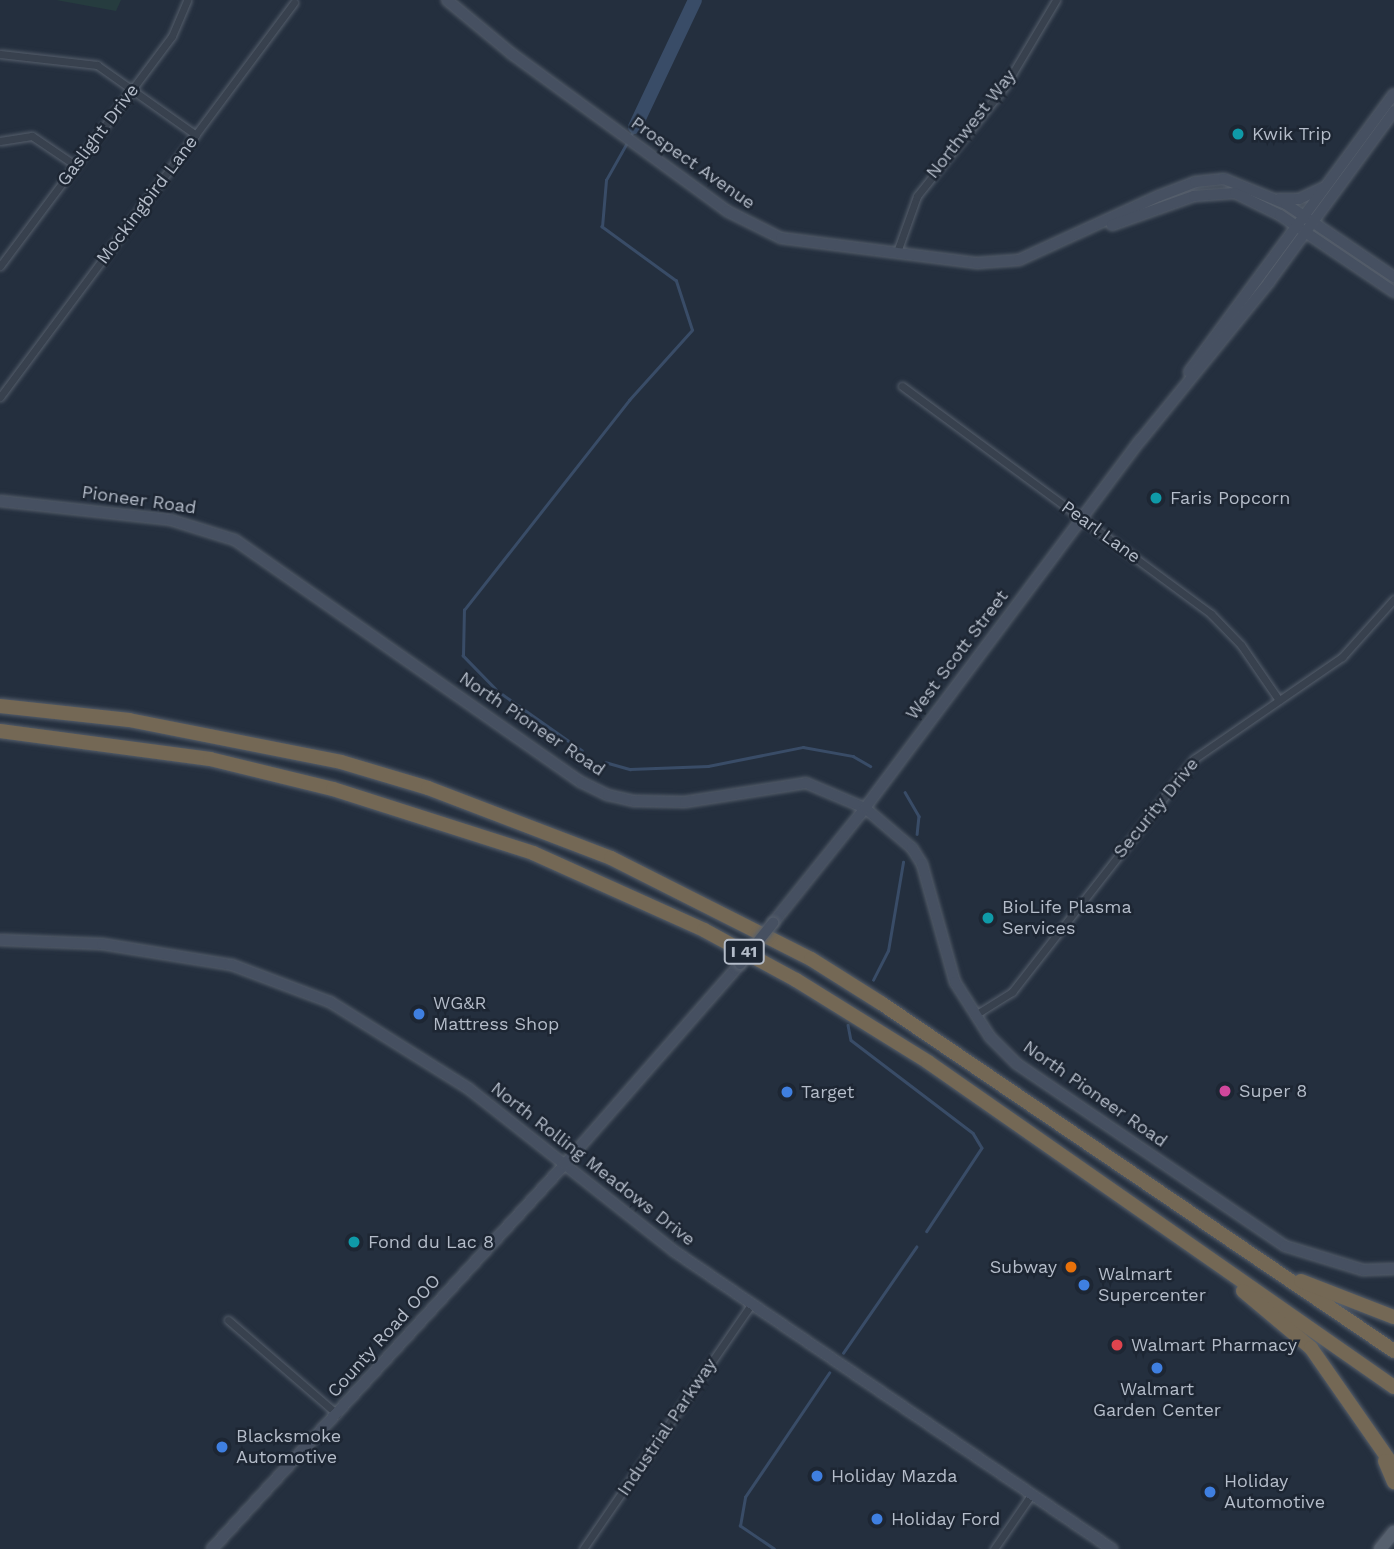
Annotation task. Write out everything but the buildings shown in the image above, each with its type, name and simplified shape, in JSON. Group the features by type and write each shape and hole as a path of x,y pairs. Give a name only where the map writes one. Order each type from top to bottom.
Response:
{"highway":[{"name":"I 41","path":"0,706 129,720 341,762 428,788 611,858 811,959 1219,1236 1394,1351"},
{"name":"I 41","path":"0,731 72,738 265,771 418,813 533,853 704,930 796,980 928,1062 1394,1387"},
{"path":"1175,1233 1311,1348 1380,1450 1394,1466"},
{"path":"1219,1236 1310,1286 1394,1317"},
{"path":"1380,1450 1394,1482"}],"main road":[{"name":"Prospect Avenue","path":"446,0 727,211 768,233 788,240 977,263 1012,261 1042,253 1079,235"},
{"name":"West Scott Street","path":"1309,221 1326,187 1394,94"},
{"name":"West Scott Street","path":"773,923 865,808 1167,407 1197,359 1394,111"},
{"path":"1079,235 1195,182 1224,179 1277,199 1394,277"},
{"path":"1277,199 1299,199 1326,187"},
{"path":"1079,235 1211,191 1235,193 1301,231 1394,292"},
{"name":"Pioneer Road","path":"0,501 171,520 219,533 263,556 403,656"},
{"name":"North Pioneer Road","path":"403,656 581,782 608,795 635,801 685,802 806,783 865,808 912,848 922,864 942,946 955,982 990,1037 1017,1064 1285,1245 1363,1269 1394,1269"},
{"name":"County Road OOO","path":"212,1549 564,1165 773,923"},
{"name":"North Rolling Meadows Drive","path":"0,940 147,950 232,965 292,984 413,1050 469,1089 629,1218 751,1305 1112,1549"},
{"path":"1380,1549 1394,1532"}],"street":[{"name":"Gaslight Drive","path":"0,266 174,33 187,0"},
{"name":"Northwest Way","path":"897,252 916,196 1005,86 1056,0"},
{"name":"Mockingbird Lane","path":"0,397 294,3"},
{"path":"0,54 94,64 196,135"},
{"path":"0,141 15,135 35,137 75,165"},
{"name":"Pearl Lane","path":"902,386 1217,619 1241,645 1279,700"},
{"name":"Security Drive","path":"975,1015 1012,992 1187,766 1355,647 1394,599"},
{"name":"Industrial Parkway","path":"583,1549 751,1305"},
{"path":"228,1320 337,1414"},
{"path":"994,1549 1031,1495"}],"green space":[{"path":"56,0 121,0 116,11"}],"waterway":[{"path":"635,127 695,0"},
{"path":"631,135 635,127"},
{"path":"582,751 497,691 463,656 464,610 629,400 692,330 676,281 602,227 606,180 628,141"},
{"path":"605,762 630,769 708,766 803,747 853,756 870,766"},
{"path":"905,792 919,816 917,834"},
{"path":"873,980 888,951 903,862"},
{"path":"848,1025 851,1040 973,1133 982,1148 927,1231"},
{"path":"843,1353 916,1247"},
{"path":"774,1549 740,1526 745,1497 829,1373"}],"place":[{"name":"Kwik Trip","path":"1238,134"},
{"name":"Faris Popcorn","path":"1156,498"},
{"name":"BioLife Plasma Services","path":"988,918"},
{"name":"WG&R Mattress Shop","path":"419,1014"},
{"name":"Super 8","path":"1225,1091"},
{"name":"Target","path":"787,1092"},
{"name":"Fond du Lac 8","path":"354,1242"},
{"name":"Subway","path":"1071,1267"},
{"name":"Walmart Supercenter","path":"1084,1285"},
{"name":"Walmart Pharmacy","path":"1117,1345"},
{"name":"Walmart Garden Center","path":"1157,1368"},
{"name":"Blacksmoke Automotive","path":"222,1447"},
{"name":"Holiday Mazda","path":"817,1476"},
{"name":"Holiday Automotive","path":"1210,1492"},
{"name":"Holiday Ford","path":"877,1519"}]}
